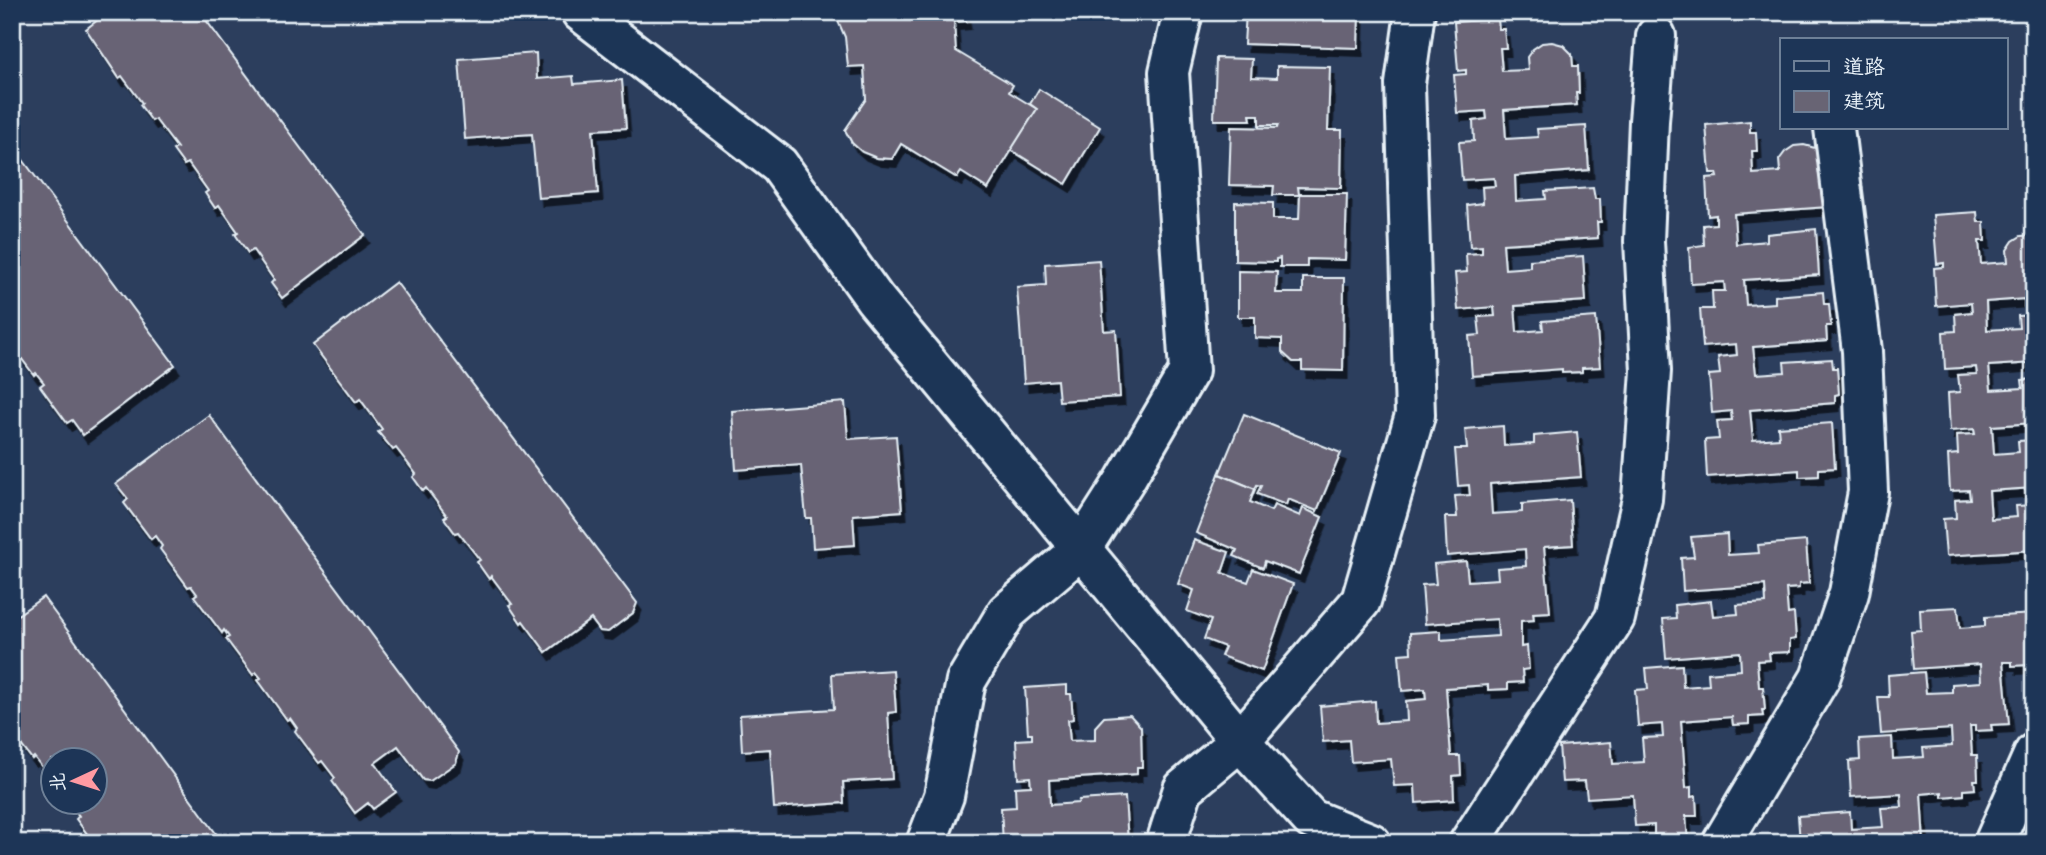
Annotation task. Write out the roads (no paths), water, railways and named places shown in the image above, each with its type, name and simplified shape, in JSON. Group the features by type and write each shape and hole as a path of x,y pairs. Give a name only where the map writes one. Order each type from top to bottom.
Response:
{"lane":[{"path":"582,12 779,165 875,299 1240,741 1311,819 1371,843"},
{"path":"926,843 944,796 965,681 1007,612 1081,549 1189,371 1169,72 1184,12"},
{"path":"1166,843 1182,789 1240,741 1362,601 1415,415 1405,84 1415,12"},
{"path":"1469,843 1615,618 1642,499 1651,371 1644,241 1648,121 1656,36"},
{"path":"1722,843 1820,678 1849,593 1868,492 1862,351 1834,130"},
{"path":"1994,843 2034,753"}]}
